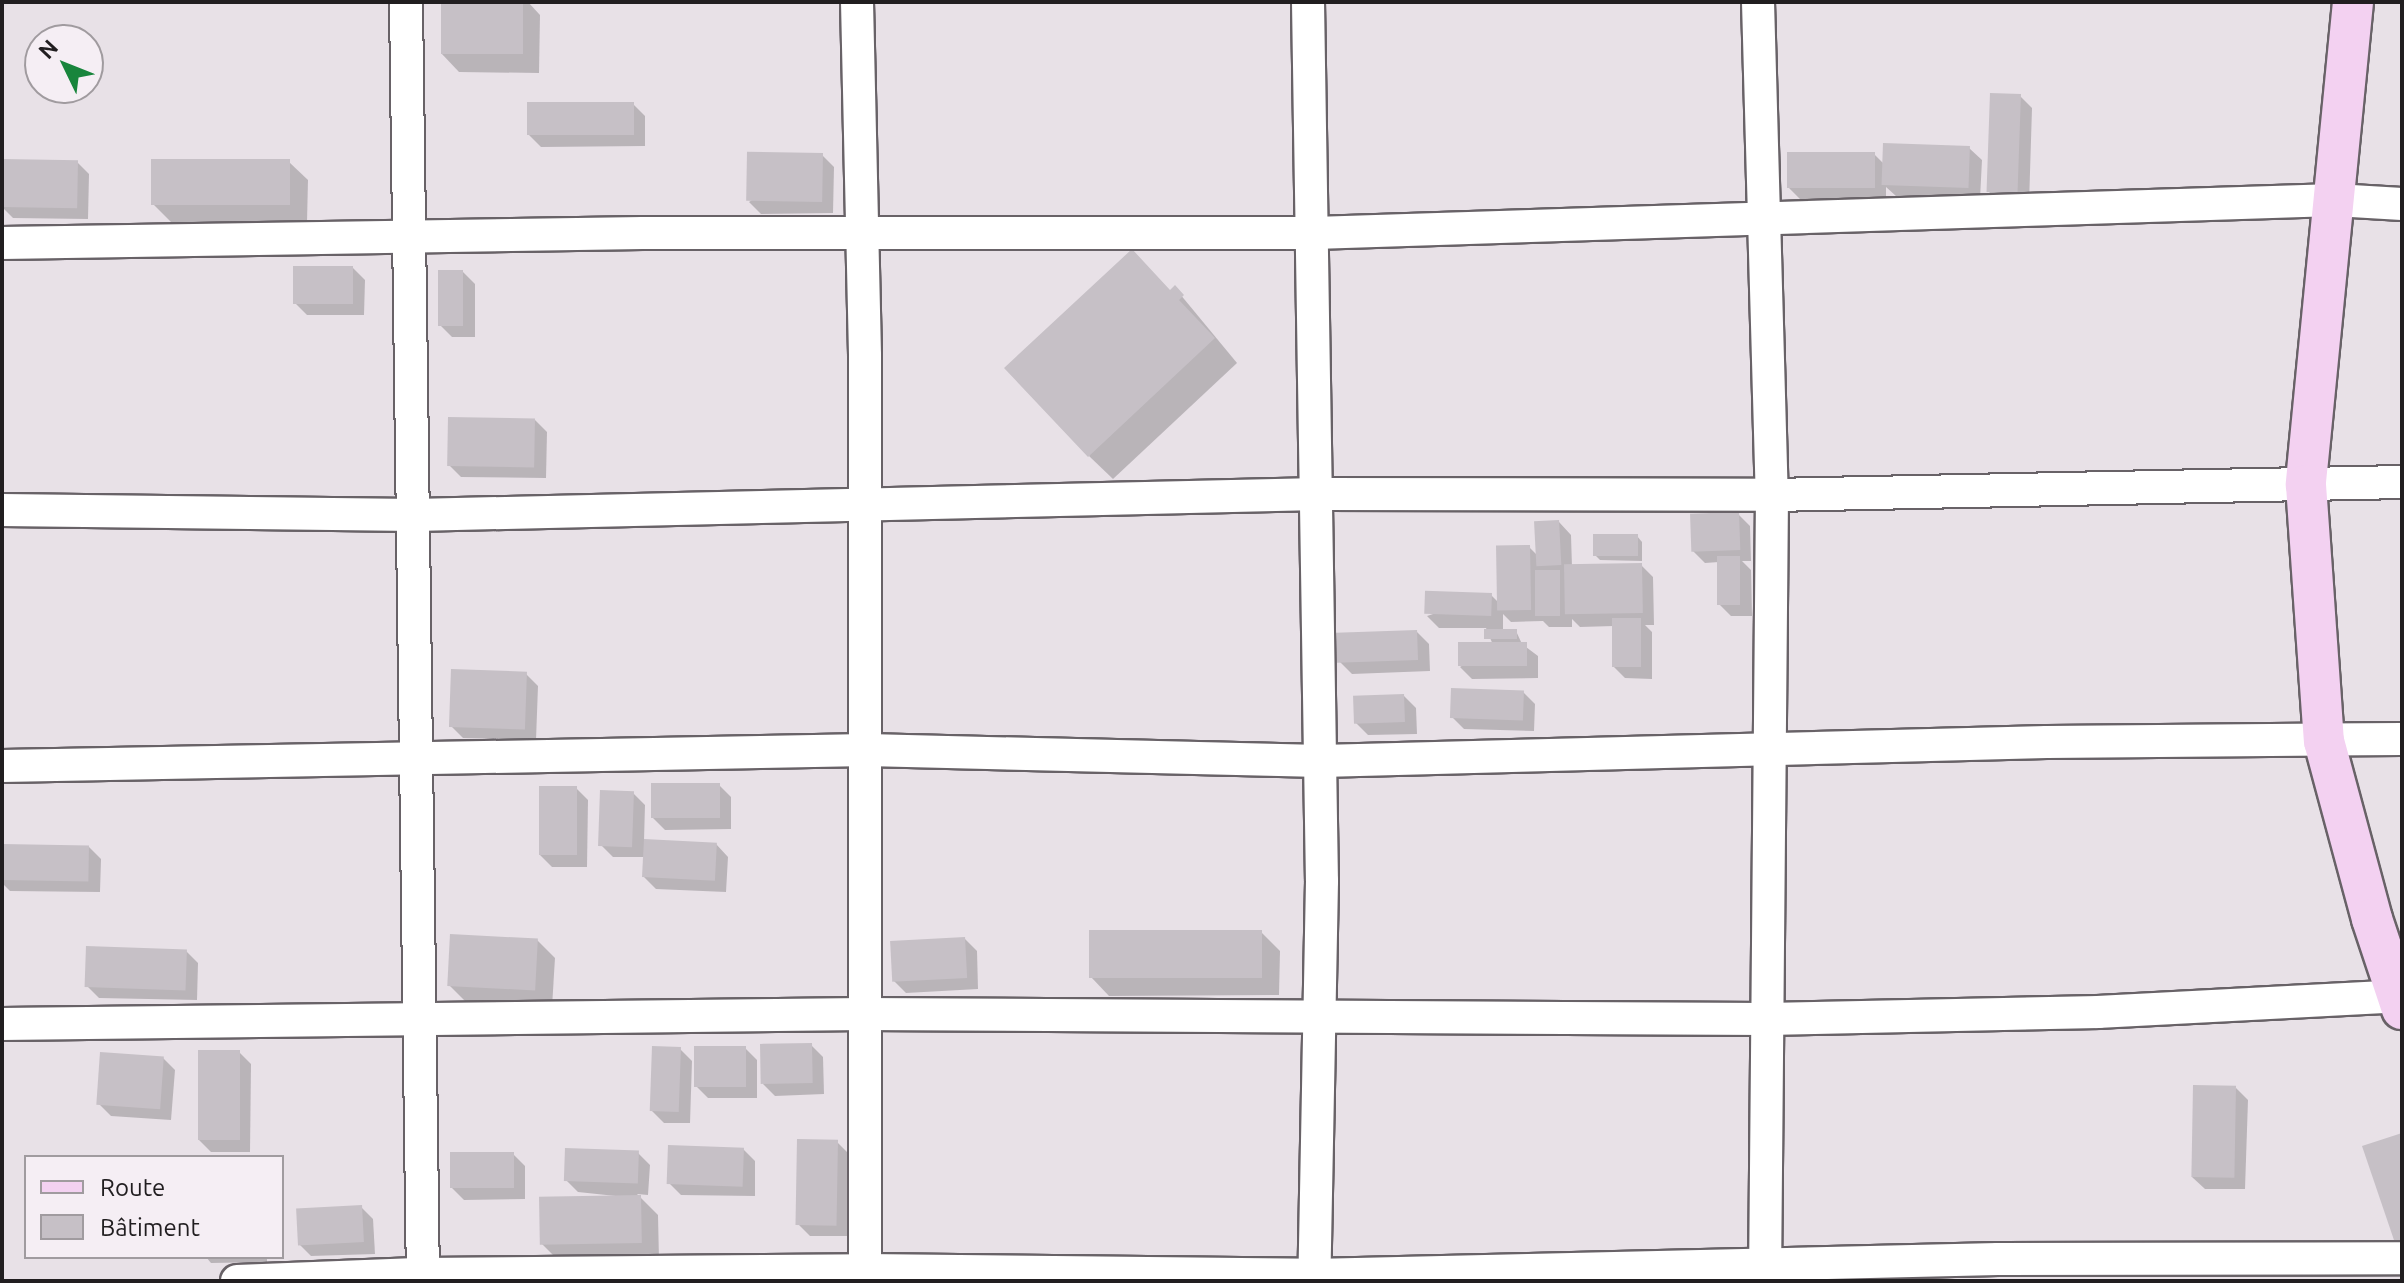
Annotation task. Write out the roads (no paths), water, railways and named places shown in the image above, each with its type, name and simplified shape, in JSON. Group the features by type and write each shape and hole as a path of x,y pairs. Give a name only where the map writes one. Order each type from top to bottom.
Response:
{"main road":[{"path":"2353,2 2306,485 2324,741 2400,1000"}],"street":[{"path":"406,2 423,1277"},
{"path":"857,2 858,235 865,356 865,1276"},
{"path":"1308,2 1319,494 1321,761 1314,1278"},
{"path":"1758,2 1772,495 1766,752 1765,1273"},
{"path":"2,243 411,237 1314,233 1764,221 2335,200 2402,204"},
{"path":"2,510 415,515 1319,494 1772,495 2402,482"},
{"path":"2,766 867,750 1321,761 1766,752 2047,742 2402,739"},
{"path":"2,1024 863,1014 1319,1019 1767,1019 2099,1012 2400,1000"},
{"path":"237,1281 423,1277 1314,1278 1765,1273 2402,1258"}]}
